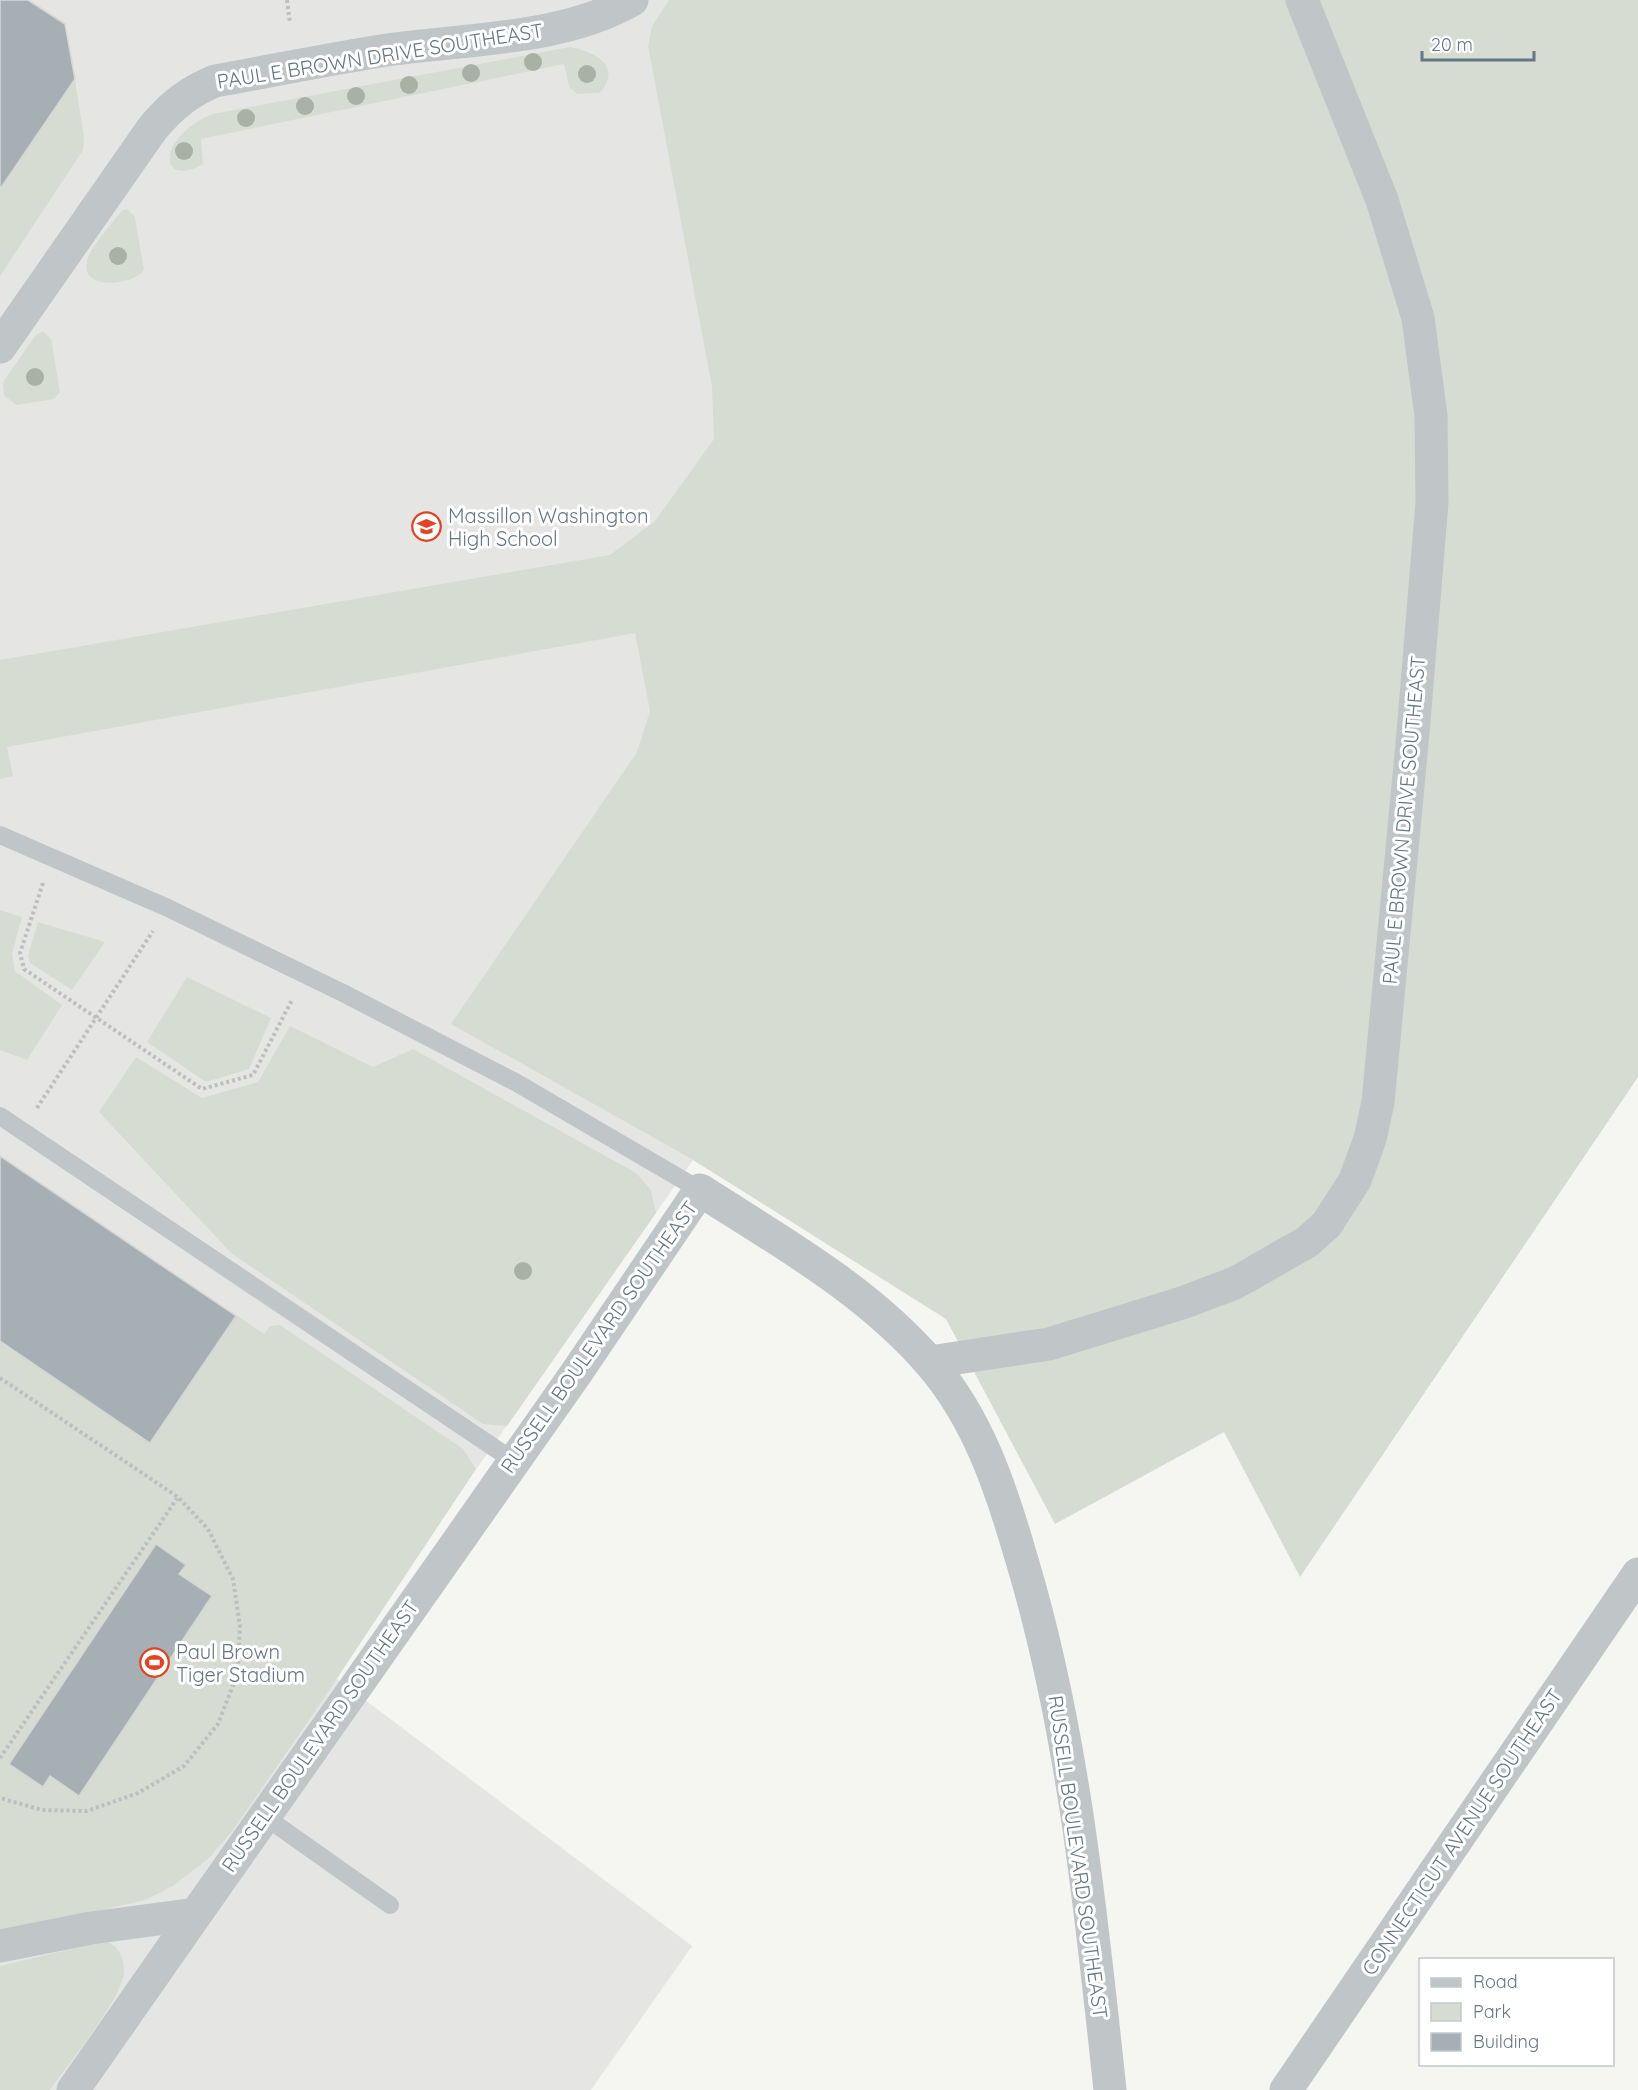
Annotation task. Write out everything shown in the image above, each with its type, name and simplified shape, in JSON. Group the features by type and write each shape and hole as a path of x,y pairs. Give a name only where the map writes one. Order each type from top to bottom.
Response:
{"street":[{"name":"PAUL E BROWN DRIVE SOUTHEAST","path":"0,347 152,129 177,101 199,88 215,81 385,51 529,32 587,21 632,0"},
{"name":"PAUL E BROWN DRIVE SOUTHEAST","path":"930,1362 1049,1344 1182,1303 1235,1283 1307,1242 1327,1224 1355,1180 1370,1139 1378,1102 1413,733 1432,502 1431,416 1418,318 1382,200 1302,0"},
{"name":"RUSSELL BOULEVARD SOUTHEAST","path":"73,2090 514,1461 700,1190 827,1272 870,1305 930,1362 958,1399 983,1444 1009,1515 1032,1595 1051,1676 1076,1813 1095,1949 1110,2090"},
{"name":"CONNECTICUT AVENUE SOUTHEAST","path":"1286,2090 1638,1574"},
{"path":"0,1946 90,1928 196,1914"}],"lane":[{"path":"0,835 168,908 305,975 517,1083 700,1190"},
{"path":"0,1116 514,1461"},
{"path":"264,1816 390,1905"}],"path":[{"path":"286,0 290,23"},
{"path":"52,857 20,953 24,969 202,1089 253,1075 305,975"},
{"path":"22,1131 168,908"},
{"path":"0,1378 178,1497 208,1529 233,1578 240,1626 237,1675 218,1724 184,1766 138,1793 87,1811 42,1810 0,1798"},
{"path":"0,1758 178,1497"}],"shaded area":[{"name":"Massillon Washington High School","path":"0,0 1204,0 506,1055 693,1160 332,1675 692,1946 591,2090 0,2090"}],"green space":[{"path":"669,0 1638,0 1638,1077 1300,1577 1224,1432 1055,1524 946,1319 693,1160 451,1024 637,752 650,711 635,633 7,747 13,776 0,779 0,660 610,555 655,521 714,439 712,387 648,46 652,26"},
{"path":"570,47 597,56 607,67 609,75 600,93 577,94 569,87 564,64 201,139 203,164 181,171 172,166 170,161 172,148 181,135 193,124 213,114"},
{"path":"75,79 84,138 83,150 0,276 0,189"},
{"path":"127,209 135,217 144,270 139,275 120,282 109,283 91,278 87,271 89,255 122,210"},
{"path":"43,331 51,339 60,392 54,399 16,405 4,395 3,382 35,336"},
{"path":"0,910 22,917 12,954 15,971 62,1005 27,1060 0,1050"},
{"path":"38,922 105,942 72,990 30,963 28,955"},
{"path":"187,977 271,1018 249,1069 206,1082 147,1042"},
{"path":"290,1026 373,1067 413,1049 636,1173 651,1190 656,1213 507,1426 483,1424 231,1253 99,1112 136,1057 202,1098 258,1082"},
{"name":"Paul Brown Tiger Stadium","path":"0,1156 264,1334 270,1326 280,1325 463,1449 476,1469 316,1710 233,1830 209,1858 173,1886 145,1900 0,1934"},
{"path":"105,1941 115,1946 121,1955 124,1972 119,1990 91,2035 50,2090 0,2090 0,1966"}],"building":[{"path":"0,0 28,0 65,24 75,79 0,189"},
{"path":"0,1156 236,1316 150,1443 0,1341"},
{"path":"156,1544 186,1565 179,1574 212,1596 79,1796 50,1776 43,1787 9,1764"}],"place":[{"name":"Massillon Washington High School","path":"427,527"},
{"name":"Paul Brown Tiger Stadium","path":"155,1663"}]}
